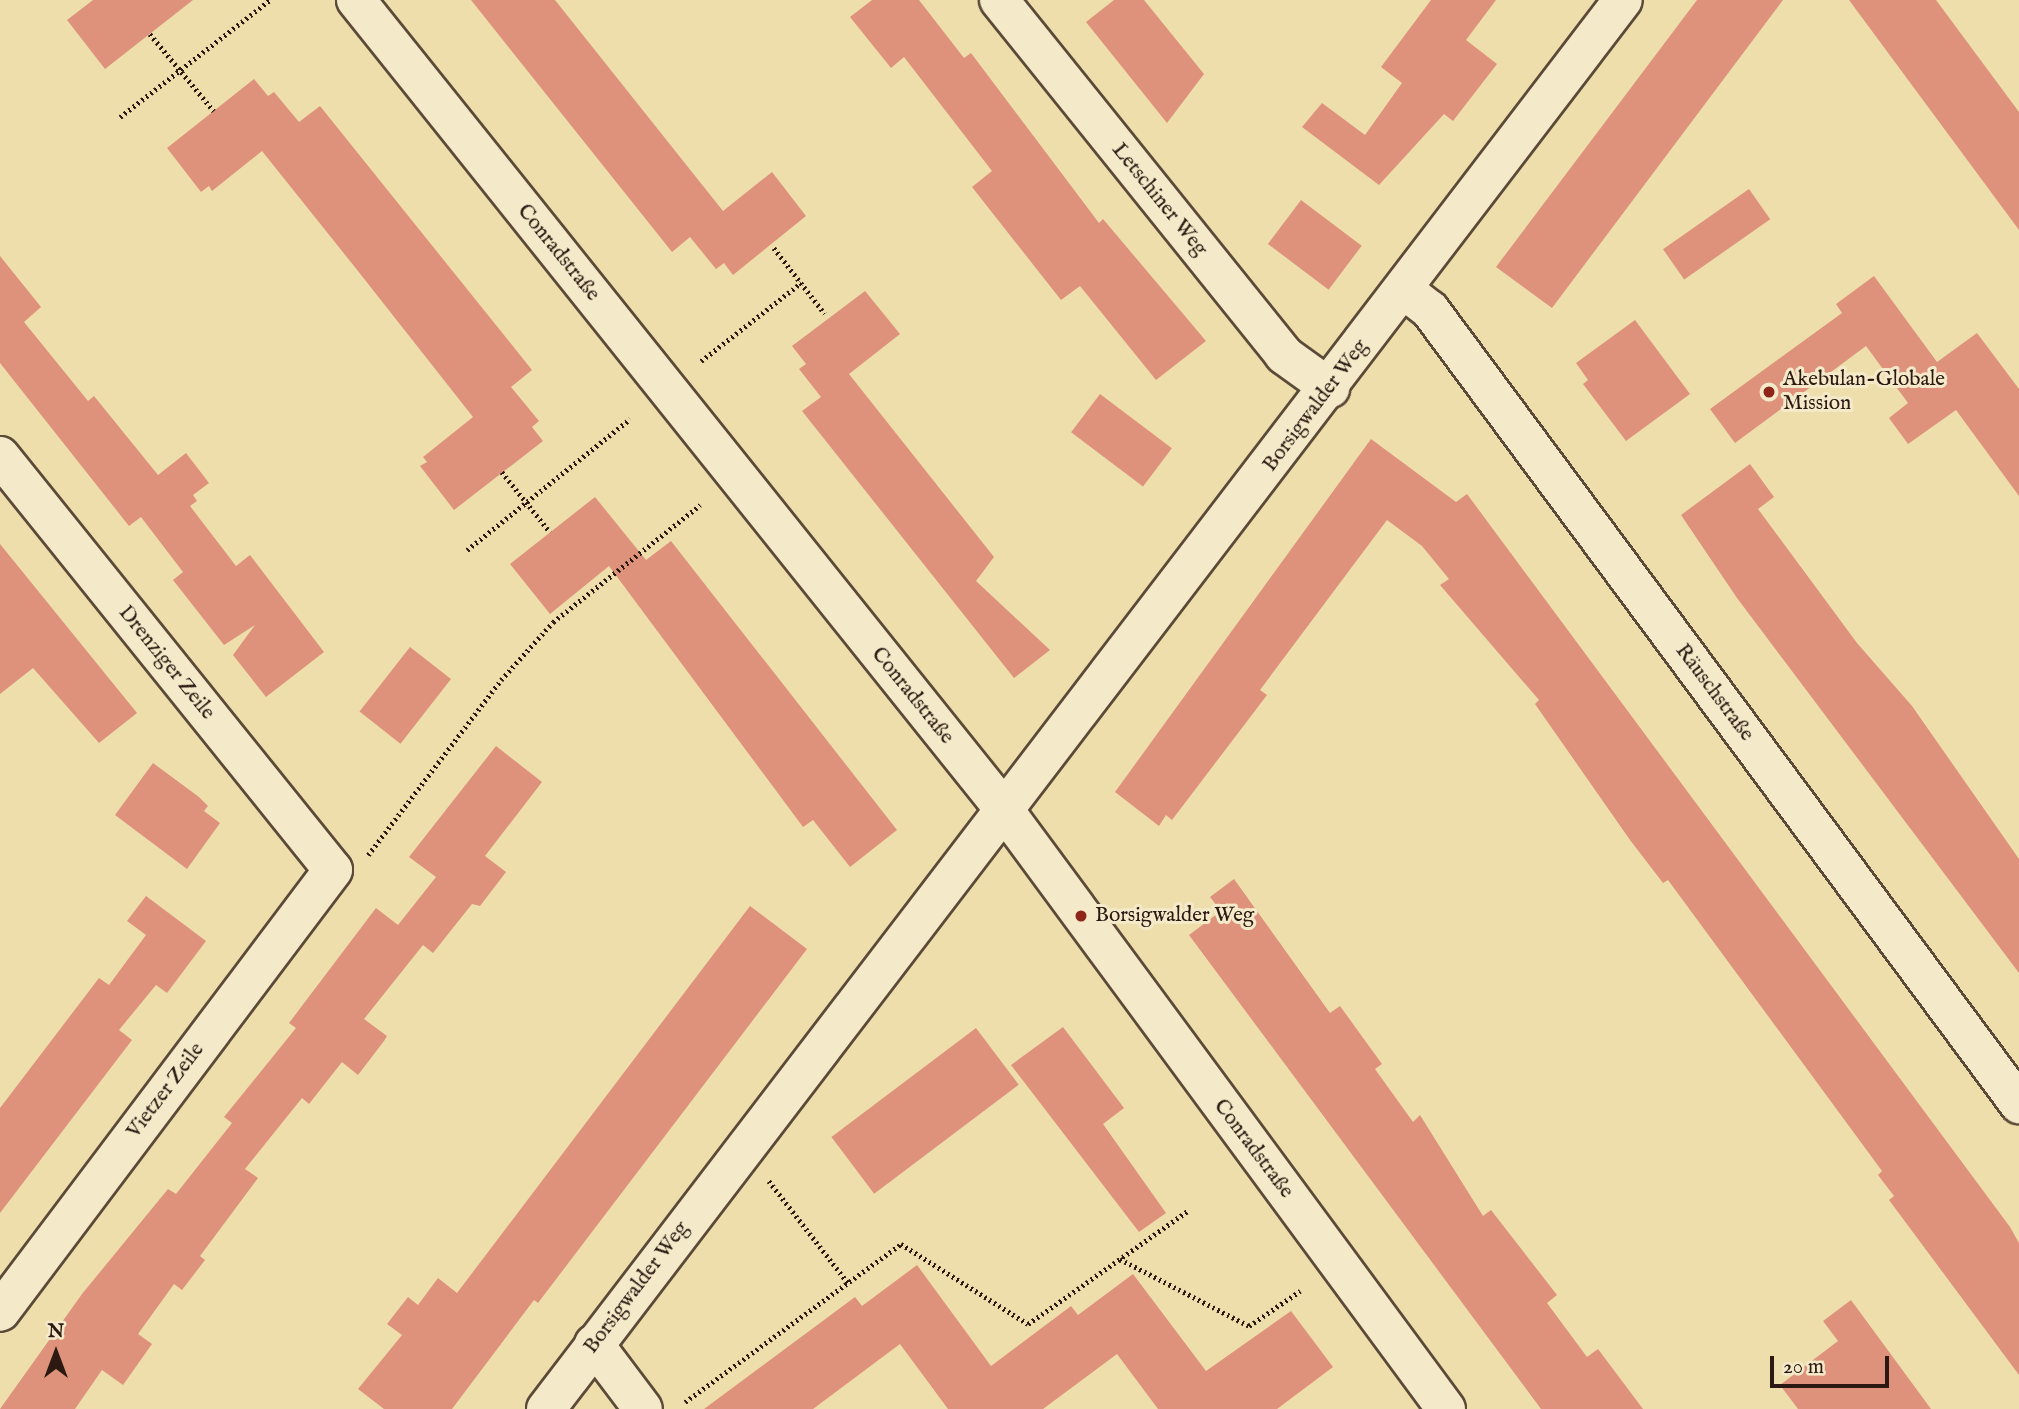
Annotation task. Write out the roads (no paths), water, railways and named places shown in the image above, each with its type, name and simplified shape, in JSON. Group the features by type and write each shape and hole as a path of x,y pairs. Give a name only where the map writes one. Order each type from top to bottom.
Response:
{"street":[{"name":"Conradstraße","path":"356,0 1002,807 1446,1409"},
{"name":"Letschiner Weg","path":"999,0 1283,355 1330,388"},
{"name":"Borsigwalder Weg","path":"546,1409 1002,807 1033,775 1623,0"},
{"name":"Räuschstraße","path":"1403,289 1430,310 2019,1104"},
{"name":"Drenziger Zeile","path":"0,456 346,869"},
{"name":"Vietzer Zeile","path":"0,1312 346,869"},
{"path":"594,1344 643,1409"}],"place":[{"name":"Akebulan-Globale Mission","path":"1769,392"},
{"name":"Borsigwalder Weg","path":"1081,916"}]}
